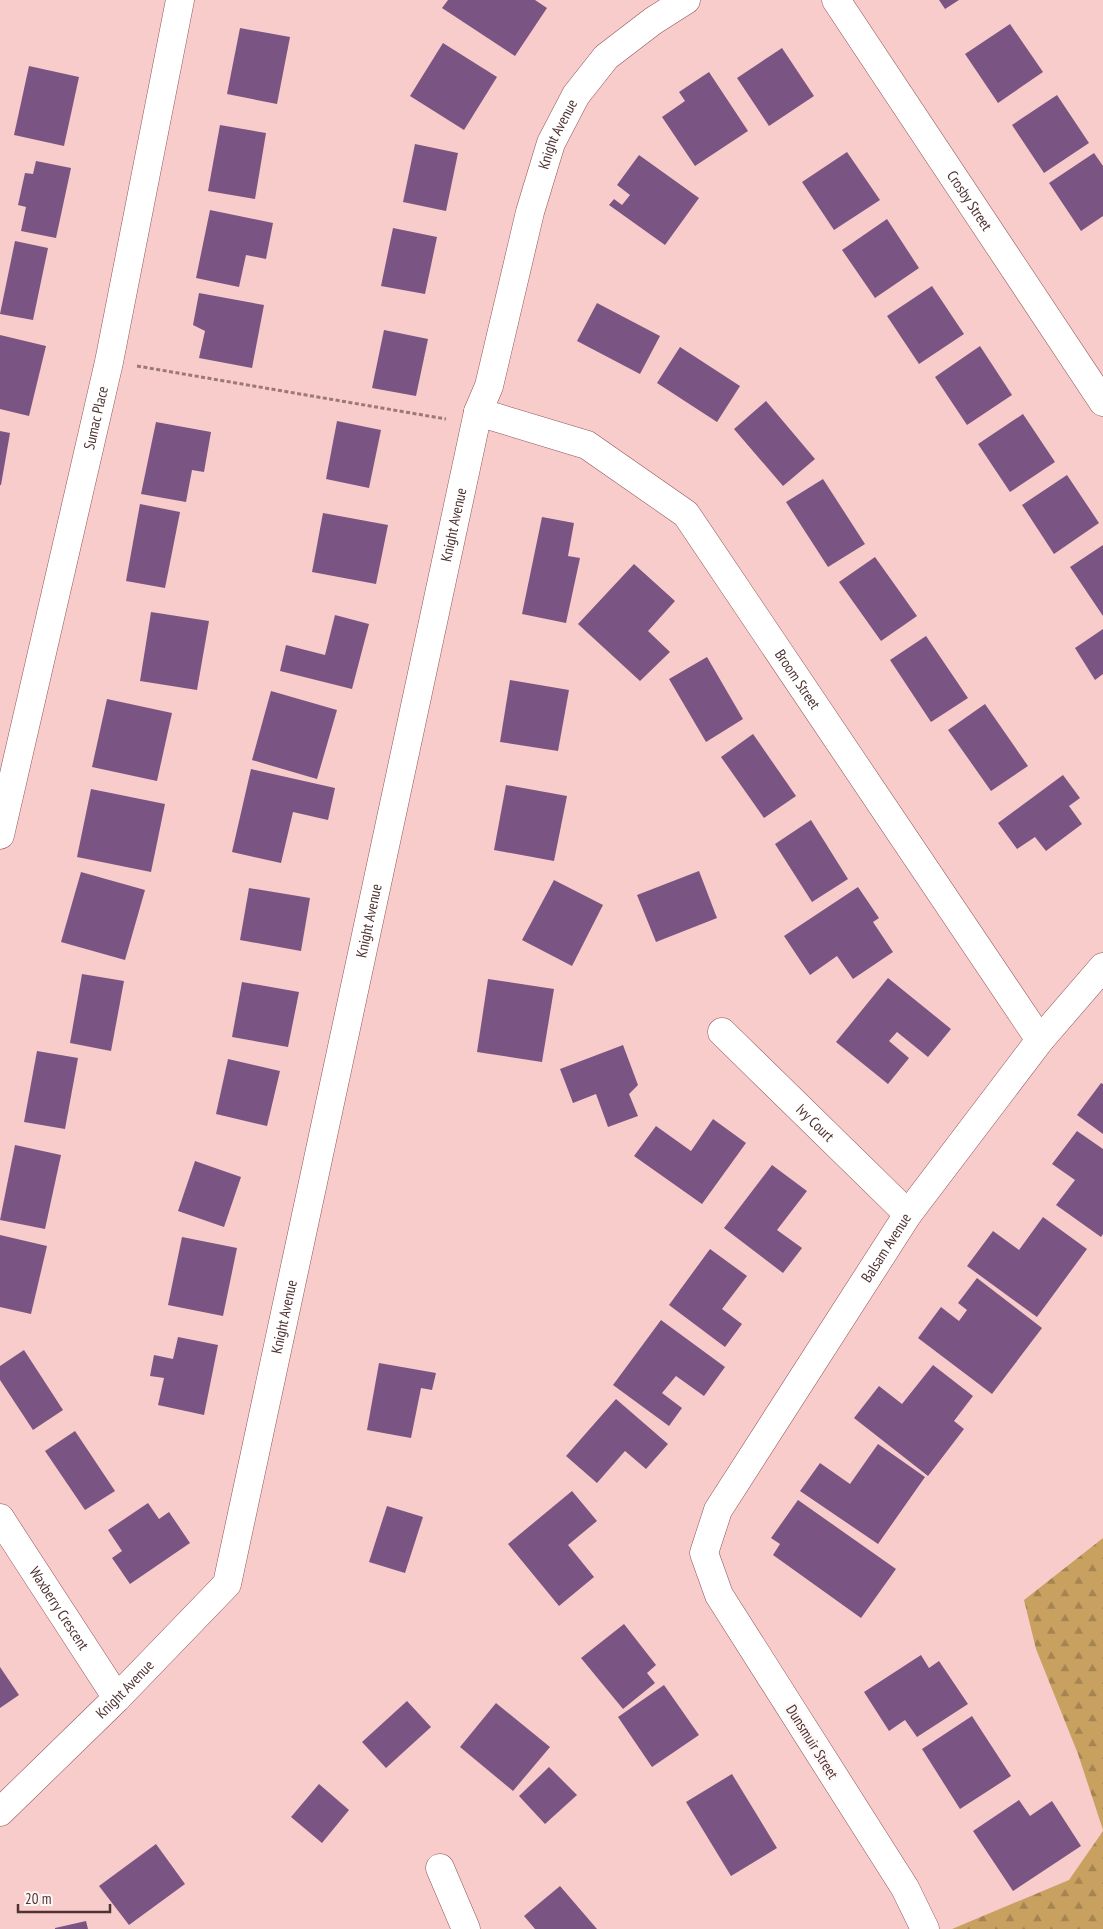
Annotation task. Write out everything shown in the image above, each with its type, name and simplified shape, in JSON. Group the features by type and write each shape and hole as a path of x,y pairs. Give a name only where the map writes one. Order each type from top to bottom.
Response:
{"street":[{"name":"Sumac Place","path":"0,834 109,362 180,0"},
{"name":"Knight Avenue","path":"0,1812 117,1698 227,1584 477,418 489,386 530,212 552,143 576,95 606,57 653,21 686,0"},
{"name":"Crosby Street","path":"836,0 1103,402"},
{"name":"Broom Street","path":"477,418 587,445 686,514 1040,1040"},
{"name":"Balsam Avenue","path":"704,1553 718,1510 908,1214 1040,1040 1103,967"},
{"name":"Ivy Court","path":"722,1032 908,1214"},
{"name":"Waxberry Crescent","path":"0,1518 117,1698"},
{"name":"Dunsmuir Street","path":"704,1553 719,1595 905,1888 925,1929"},
{"path":"440,1868 466,1929"}],"path":[{"path":"109,362 477,418"}],"green space":[{"path":"1103,1538 1103,1830 1078,1754 1036,1649 1024,1600"},
{"path":"1103,1831 1103,1929 952,1929 1069,1880"}],"building":[{"path":"448,0 535,0 547,8 515,56 442,8"},
{"path":"939,0 959,0 945,9"},
{"path":"1010,24 1043,72 998,103 965,54"},
{"path":"240,28 290,37 277,104 227,94"},
{"path":"443,43 497,77 464,130 410,96"},
{"path":"782,48 814,96 769,126 737,78"},
{"path":"29,66 79,77 64,146 14,135"},
{"path":"709,72 748,131 695,166 662,117 685,101 679,92"},
{"path":"1057,95 1089,143 1044,173 1012,125"},
{"path":"220,125 266,133 255,199 208,191"},
{"path":"415,144 458,153 446,211 403,202"},
{"path":"847,152 880,200 834,230 802,182"},
{"path":"1094,153 1103,166 1103,216 1081,231 1049,183"},
{"path":"639,155 699,198 665,245 609,205 614,199 622,205 630,195 617,185"},
{"path":"36,161 71,168 56,238 21,231 26,207 18,205 25,173 33,174"},
{"path":"210,210 273,223 266,259 246,255 239,287 196,278"},
{"path":"887,219 919,268 875,298 842,250"},
{"path":"393,228 437,237 425,294 381,286"},
{"path":"15,241 48,248 33,320 0,314"},
{"path":"932,286 964,334 919,364 887,316"},
{"path":"199,293 264,305 252,368 199,358 205,331 193,325"},
{"path":"597,303 660,336 640,374 577,341"},
{"path":"384,330 428,339 416,396 372,388"},
{"path":"0,335 46,346 29,416 0,409"},
{"path":"980,346 1012,395 967,425 935,377"},
{"path":"680,347 740,386 717,422 657,383"},
{"path":"766,401 815,459 783,486 734,429"},
{"path":"1023,414 1055,462 1010,492 978,444"},
{"path":"337,421 381,430 369,488 326,479"},
{"path":"156,422 211,432 204,472 192,470 186,502 141,494"},
{"path":"0,431 10,433 1,485 0,485"},
{"path":"1067,475 1099,523 1054,554 1022,505"},
{"path":"823,479 865,544 828,567 786,502"},
{"path":"140,504 180,512 165,588 126,581"},
{"path":"323,513 388,525 376,584 312,572"},
{"path":"542,517 574,523 568,556 580,558 566,623 522,614"},
{"path":"1103,545 1103,616 1070,567"},
{"path":"875,557 917,616 881,641 839,582"},
{"path":"634,564 675,601 648,631 670,652 640,681 578,624"},
{"path":"151,612 209,621 197,690 140,681"},
{"path":"335,615 369,624 352,689 280,671 286,645 325,655"},
{"path":"1103,629 1103,674 1095,680 1075,648"},
{"path":"926,636 968,698 931,722 890,660"},
{"path":"707,657 743,719 706,742 669,679"},
{"path":"510,680 569,690 558,751 500,742"},
{"path":"271,691 337,710 317,779 252,760"},
{"path":"107,699 172,713 157,781 92,767"},
{"path":"985,704 1028,766 991,791 948,730"},
{"path":"753,734 796,796 764,818 721,757"},
{"path":"251,769 335,788 328,820 293,812 281,863 232,852"},
{"path":"1063,775 1080,798 1069,806 1082,824 1046,851 1035,837 1017,849 998,823"},
{"path":"506,785 567,796 554,861 494,850"},
{"path":"91,789 165,804 151,872 77,857"},
{"path":"811,820 848,879 812,902 775,844"},
{"path":"699,871 717,918 656,942 637,895"},
{"path":"81,872 145,890 125,960 61,942"},
{"path":"554,880 603,905 572,966 522,940"},
{"path":"858,887 879,918 873,922 893,952 853,979 837,956 810,975 784,936"},
{"path":"249,888 310,898 301,951 240,940"},
{"path":"82,974 124,981 111,1051 70,1043"},
{"path":"888,978 951,1029 928,1057 897,1032 889,1041 909,1058 888,1084 836,1042"},
{"path":"488,979 554,989 542,1062 477,1052"},
{"path":"242,982 299,992 288,1047 232,1037"},
{"path":"623,1045 638,1085 629,1094 638,1116 608,1127 596,1094 573,1103 560,1069"},
{"path":"37,1051 78,1058 65,1129 24,1122"},
{"path":"228,1059 280,1071 267,1126 216,1114"},
{"path":"1101,1083 1103,1084 1103,1134 1077,1115"},
{"path":"713,1119 746,1143 702,1204 634,1156 656,1126 691,1151"},
{"path":"1077,1131 1103,1149 1103,1234 1101,1237 1056,1205 1075,1180 1052,1164"},
{"path":"15,1145 61,1155 45,1229 0,1220"},
{"path":"195,1161 241,1177 224,1227 178,1211"},
{"path":"772,1165 807,1191 777,1230 802,1248 783,1273 724,1228"},
{"path":"1043,1217 1087,1249 1037,1317 967,1266 993,1231 1019,1250"},
{"path":"0,1235 47,1246 31,1314 0,1307"},
{"path":"182,1237 237,1248 223,1316 168,1305"},
{"path":"710,1249 747,1276 722,1309 742,1324 725,1347 669,1305"},
{"path":"977,1278 1042,1328 992,1394 918,1338 941,1307 959,1321 967,1310 958,1303"},
{"path":"661,1320 725,1367 704,1396 676,1376 662,1393 682,1408 669,1426 613,1385"},
{"path":"178,1337 218,1345 204,1415 158,1405 164,1378 150,1376 154,1355 173,1359"},
{"path":"24,1350 63,1410 33,1430 0,1380 0,1366"},
{"path":"379,1363 436,1373 432,1390 421,1388 411,1438 367,1430"},
{"path":"933,1365 973,1396 954,1421 964,1429 928,1476 854,1418 879,1386 902,1404"},
{"path":"616,1399 668,1444 646,1469 625,1451 597,1483 566,1456"},
{"path":"75,1431 115,1491 85,1510 45,1451"},
{"path":"878,1444 925,1477 878,1544 800,1491 820,1463 850,1484"},
{"path":"572,1491 597,1521 568,1545 594,1577 559,1606 508,1544"},
{"path":"798,1500 896,1569 861,1618 773,1555 780,1544 771,1538"},
{"path":"148,1503 159,1519 169,1512 190,1543 130,1584 112,1558 122,1551 108,1530"},
{"path":"387,1506 423,1517 405,1573 369,1562"},
{"path":"624,1624 656,1665 647,1673 655,1683 623,1709 581,1658"},
{"path":"921,1655 929,1668 939,1661 968,1704 917,1737 905,1720 889,1731 864,1692"},
{"path":"0,1667 19,1695 0,1708"},
{"path":"664,1685 699,1735 652,1767 618,1717"},
{"path":"407,1701 431,1727 386,1768 362,1742"},
{"path":"496,1703 550,1747 513,1791 460,1747"},
{"path":"972,1716 1011,1776 960,1809 922,1749"},
{"path":"549,1767 577,1795 545,1824 519,1796"},
{"path":"732,1774 777,1848 731,1876 686,1802"},
{"path":"319,1784 349,1810 322,1843 291,1817"},
{"path":"1019,1800 1030,1816 1052,1801 1081,1846 1013,1891 973,1831"},
{"path":"156,1844 185,1884 129,1925 99,1886"},
{"path":"560,1886 597,1929 535,1929 524,1916"},
{"path":"86,1921 88,1929 55,1929 55,1928"}]}
